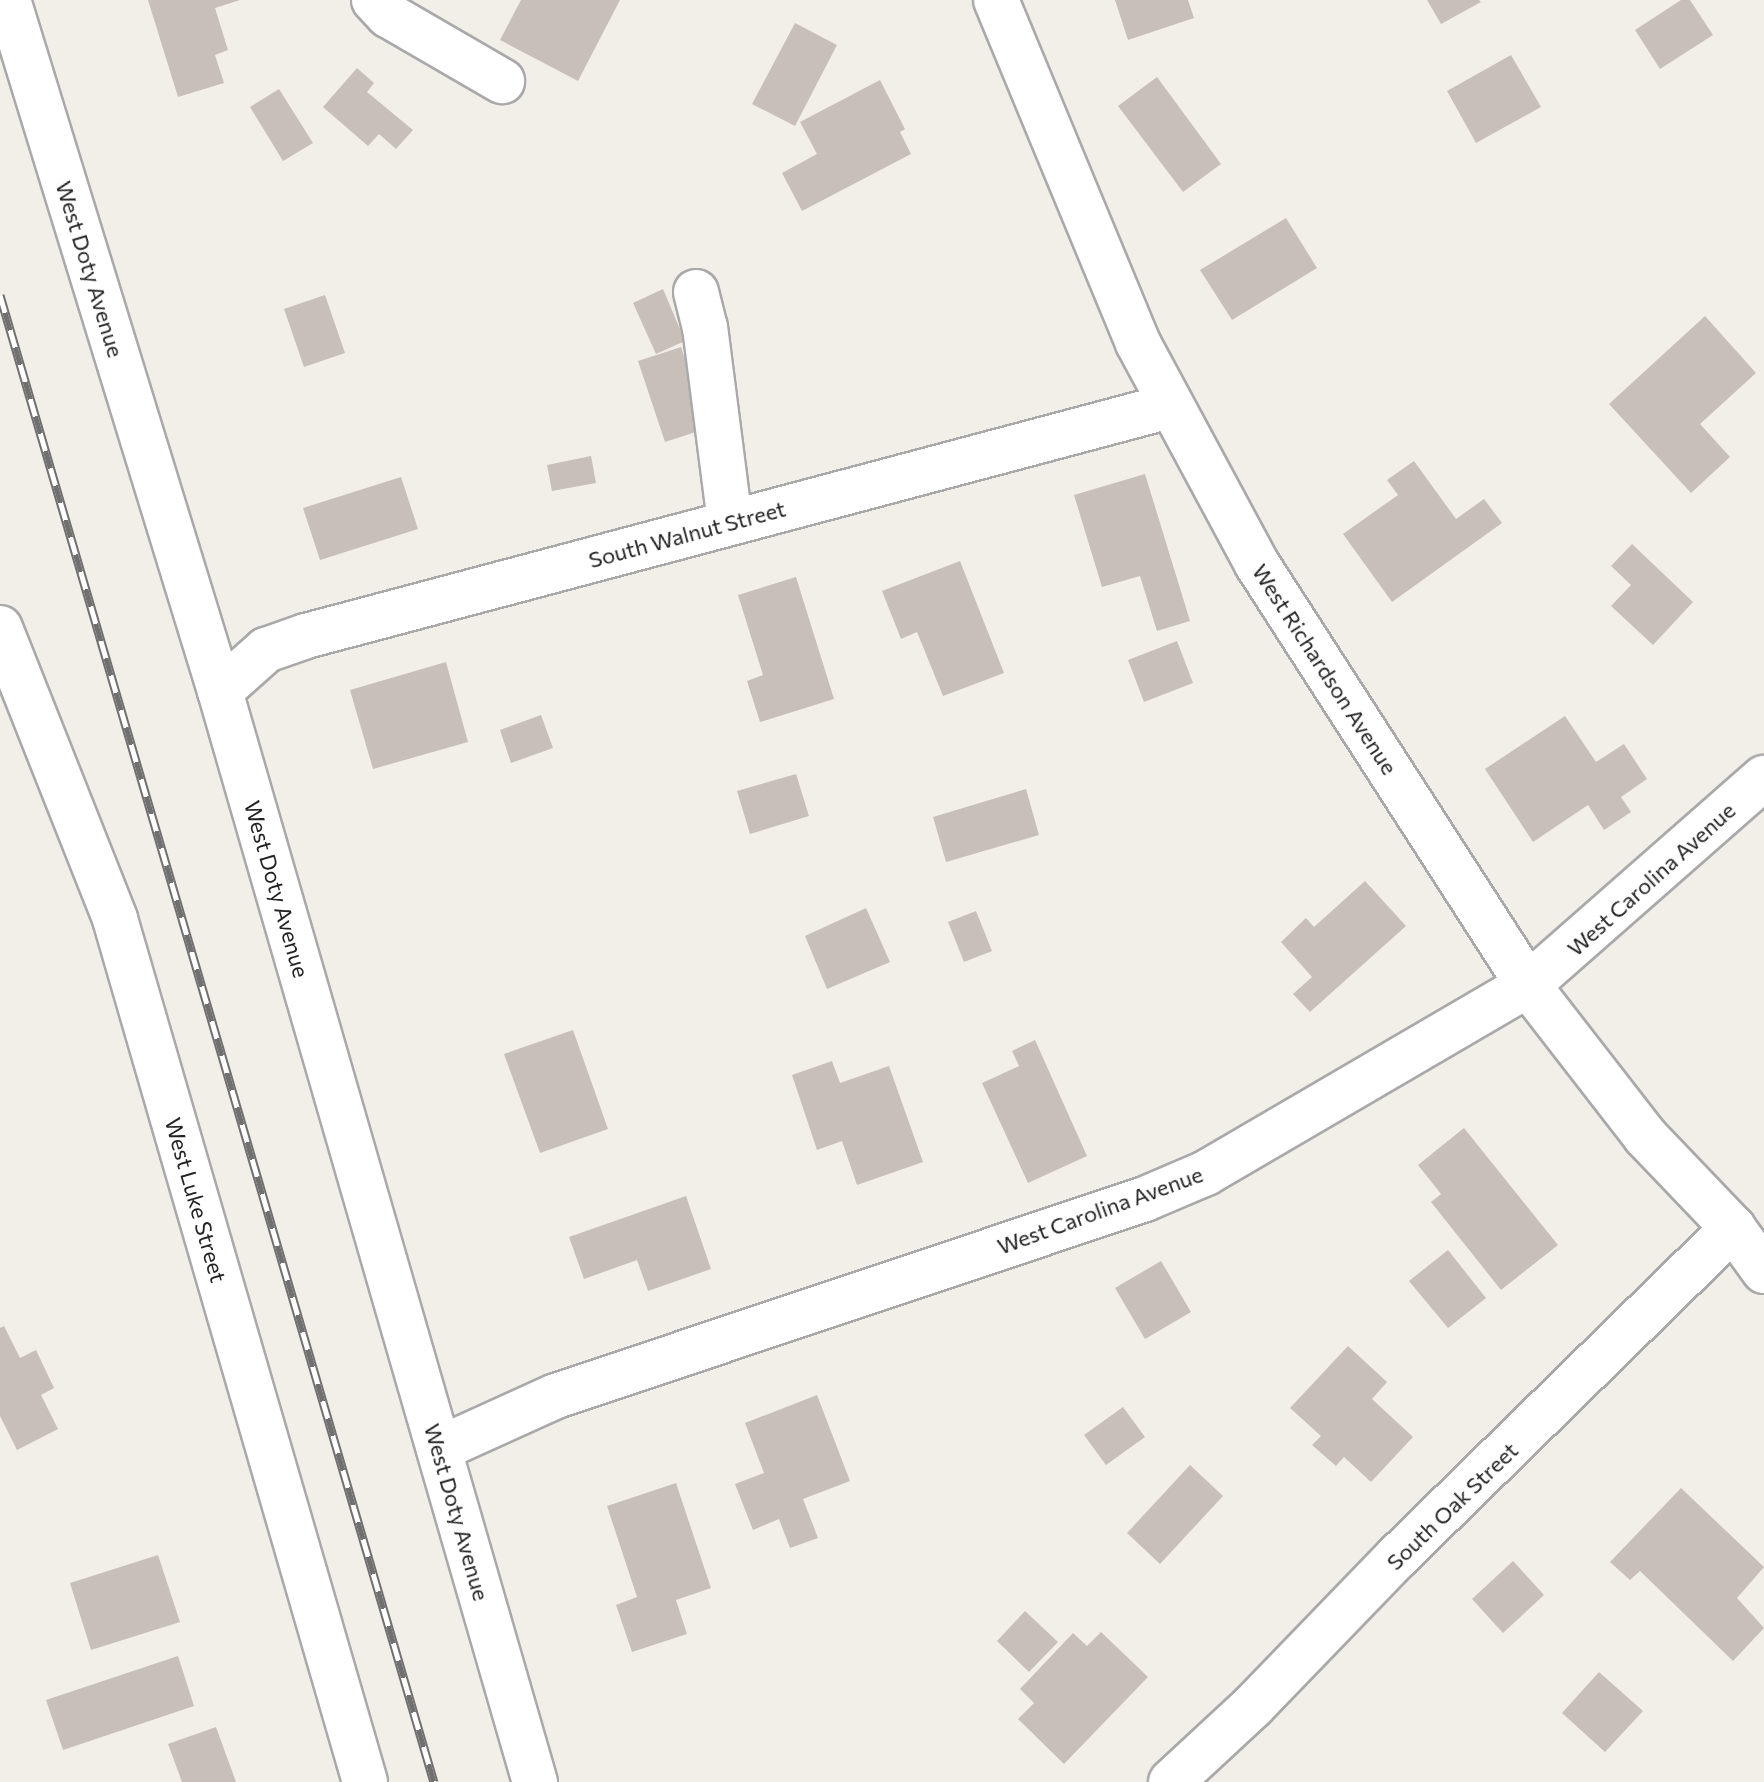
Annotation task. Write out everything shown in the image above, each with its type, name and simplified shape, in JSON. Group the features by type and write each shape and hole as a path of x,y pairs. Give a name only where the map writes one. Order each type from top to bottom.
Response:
{"street":[{"name":"West Doty Avenue","path":"8,0 220,691 535,1782"},
{"path":"374,0 388,15 502,81"},
{"name":"West Richardson Avenue","path":"996,0 1138,343 1257,564 1528,985 1645,1136 1733,1228 1764,1271"},
{"path":"696,292 705,327 730,522"},
{"name":"South Walnut Street","path":"220,691 266,650 306,636 1170,406"},
{"name":"West Luke Street","path":"1,632 115,919 365,1782"},
{"name":"West Carolina Avenue","path":"439,1449 556,1396 1145,1199 1194,1178 1528,985 1764,778"},
{"name":"South Oak Street","path":"1171,1782 1253,1706 1398,1556 1733,1228"}],"building":[{"path":"148,0 240,0 215,8 228,50 215,55 224,83 178,97"},
{"path":"521,0 620,0 578,81 500,40"},
{"path":"1115,0 1188,0 1194,18 1128,40"},
{"path":"1427,0 1479,0 1481,2 1441,24"},
{"path":"1681,0 1690,0 1713,35 1660,69 1635,30"},
{"path":"795,23 837,45 795,126 752,104"},
{"path":"1511,55 1541,107 1476,143 1447,91"},
{"path":"357,68 374,83 367,92 413,130 396,149 379,134 368,146 323,107"},
{"path":"1157,77 1221,164 1183,192 1118,106"},
{"path":"880,80 905,129 900,132 911,154 802,211 782,173 817,154 800,122"},
{"path":"279,89 313,143 283,161 250,107"},
{"path":"1286,218 1317,268 1232,320 1200,270"},
{"path":"663,289 685,341 656,354 633,303"},
{"path":"325,295 345,353 304,367 284,309"},
{"path":"1705,316 1756,373 1700,424 1730,457 1691,493 1609,404"},
{"path":"681,347 708,428 665,442 638,361"},
{"path":"591,456 596,483 552,491 547,465"},
{"path":"1414,461 1456,519 1484,499 1502,523 1392,602 1343,534 1398,495 1387,480"},
{"path":"1145,474 1190,621 1157,631 1140,576 1102,587 1074,495"},
{"path":"401,477 418,529 320,560 303,508"},
{"path":"1632,544 1693,602 1653,645 1611,606 1631,585 1611,566"},
{"path":"960,561 1004,673 943,696 917,632 901,639 882,591"},
{"path":"796,577 834,699 760,722 747,681 763,675 738,595"},
{"path":"1177,641 1193,683 1144,702 1128,660"},
{"path":"446,662 468,742 373,769 350,690"},
{"path":"541,715 553,748 511,763 500,730"},
{"path":"1565,716 1596,762 1624,744 1647,779 1621,797 1631,812 1604,830 1588,805 1533,842 1485,769"},
{"path":"796,774 809,816 750,834 737,791"},
{"path":"1026,789 1039,835 946,862 933,817"},
{"path":"1365,881 1406,926 1310,1012 1293,994 1312,977 1281,942 1306,918 1314,927"},
{"path":"866,908 890,962 827,989 805,936"},
{"path":"976,911 992,951 964,962 948,922"},
{"path":"573,1030 608,1129 540,1153 504,1054"},
{"path":"1035,1040 1087,1156 1028,1183 982,1083 1019,1066 1012,1051"},
{"path":"832,1061 840,1083 889,1066 923,1162 857,1185 842,1141 817,1150 792,1075"},
{"path":"1464,1128 1558,1245 1501,1290 1431,1202 1441,1194 1418,1165"},
{"path":"686,1196 711,1269 648,1291 637,1260 584,1279 569,1237"},
{"path":"1448,1250 1486,1298 1448,1328 1409,1281"},
{"path":"1161,1261 1191,1312 1145,1339 1115,1288"},
{"path":"4,1326 20,1358 36,1350 54,1388 41,1395 58,1429 17,1450 0,1416 0,1328"},
{"path":"1348,1346 1387,1382 1372,1399 1413,1437 1371,1482 1344,1457 1336,1466 1312,1445 1321,1436 1290,1408"},
{"path":"817,1395 850,1481 803,1499 818,1538 790,1548 779,1519 753,1530 735,1484 764,1473 745,1423"},
{"path":"1123,1407 1145,1437 1106,1465 1084,1435"},
{"path":"1190,1465 1223,1496 1160,1564 1127,1533"},
{"path":"676,1483 711,1588 676,1600 687,1634 632,1652 616,1605 637,1597 607,1506"},
{"path":"1681,1488 1764,1567 1737,1598 1764,1628 1733,1661 1640,1571 1630,1580 1610,1562"},
{"path":"158,1555 180,1622 91,1650 70,1583"},
{"path":"1513,1561 1544,1595 1503,1633 1472,1599"},
{"path":"1025,1611 1058,1642 1029,1672 997,1641"},
{"path":"1101,1632 1148,1677 1064,1764 1018,1719 1034,1703 1020,1689 1073,1633 1087,1646"},
{"path":"178,1656 194,1706 63,1750 46,1700"},
{"path":"1599,1672 1643,1711 1605,1752 1562,1713"},
{"path":"216,1727 236,1782 182,1782 168,1744"}],"railway":[{"path":"0,295 434,1782"}]}
